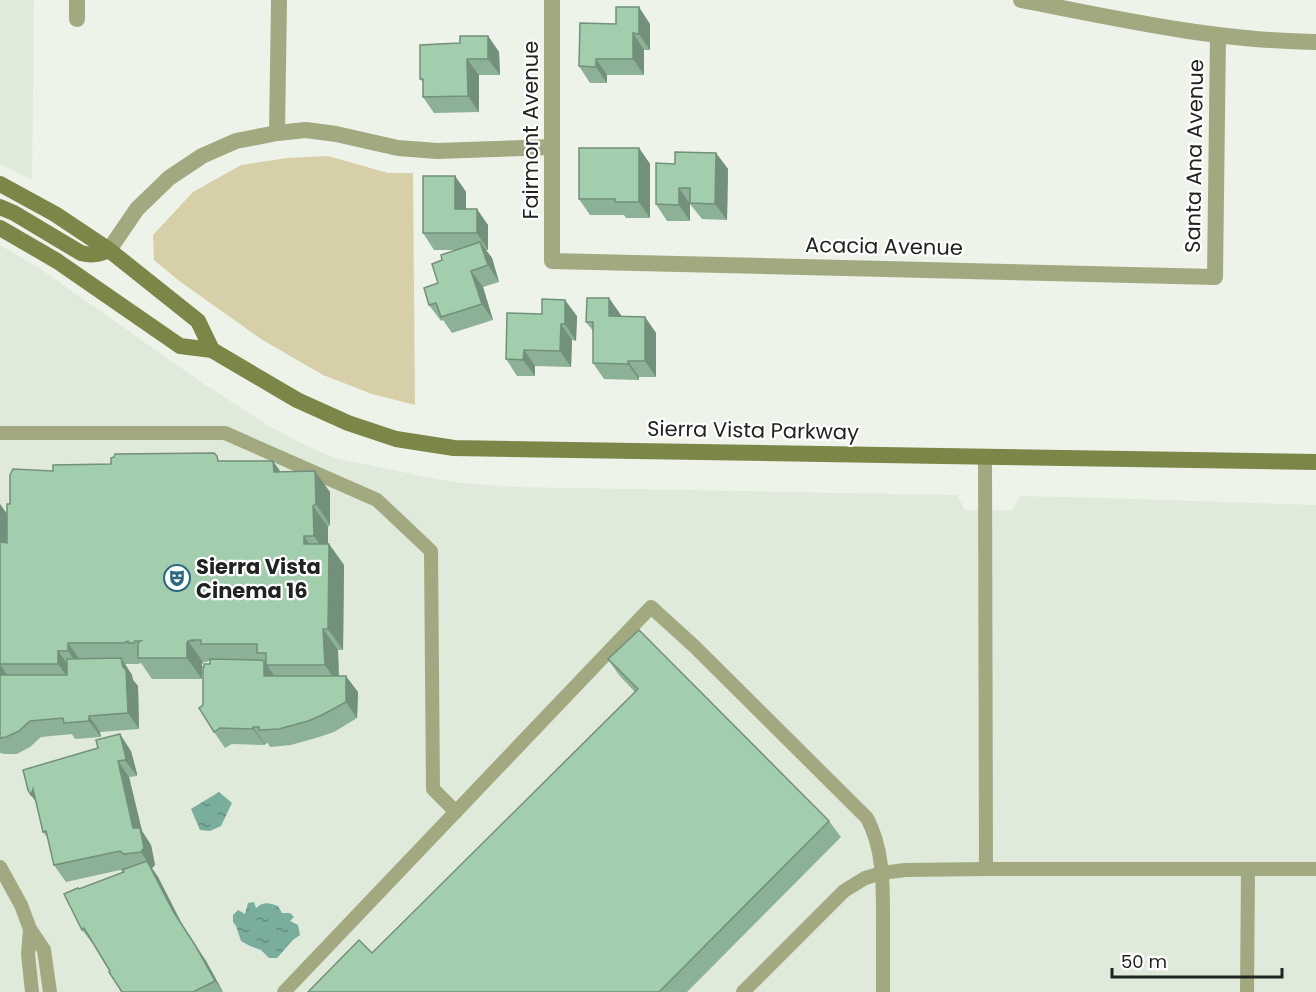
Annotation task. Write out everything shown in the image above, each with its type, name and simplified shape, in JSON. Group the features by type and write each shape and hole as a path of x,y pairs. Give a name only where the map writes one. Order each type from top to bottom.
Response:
{"main road":[{"path":"0,184 55,214 109,250 198,321 212,350"},
{"path":"0,207 81,253 91,256 109,250"},
{"name":"Sierra Vista Parkway","path":"0,228 57,261 180,346 212,350 297,399 348,423 396,439 454,448 1316,462"}],"street":[{"path":"77,0 77,19"},
{"path":"277,133 279,0"},
{"name":"Fairmont Avenue","path":"552,0 552,261"},
{"path":"1021,0 1155,27 1218,35 1316,42"},
{"name":"Santa Ana Avenue","path":"1215,277 1218,35"},
{"path":"109,250 137,209 169,178 202,156 236,141 306,130 336,134 398,148 437,151 552,147"},
{"name":"Acacia Avenue","path":"552,261 1215,277"}],"lane":[{"path":"0,433 225,433 377,500 431,551 433,789 456,812"},
{"path":"985,456 986,869"},
{"path":"284,992 651,607 695,647 867,818 879,848 882,873 883,992"},
{"path":"0,867 21,905 30,929 44,950 50,992"},
{"path":"743,992 844,891 865,878 882,873 905,870 986,869 1316,869"},
{"path":"1247,992 1248,870"},
{"path":"30,929 28,954 32,992"}],"shaded area":[{"path":"0,0 34,0 32,180 0,164"},
{"path":"328,156 388,173 413,173 415,405 372,394 323,375 261,339 178,280 154,260 153,235 193,192 241,165 287,158"},
{"path":"0,245 39,268 204,384 269,426 334,458 426,477 461,483 519,487 957,495 965,510 1012,510 1020,496 1316,505 1316,992 0,992"}],"water":[{"path":"219,792 232,803 221,826 210,831 200,830 191,809"},
{"path":"254,902 256,908 267,903 278,906 282,913 290,913 294,917 290,921 298,925 300,935 277,958 269,958 261,950 241,941 233,922 233,915 238,910 245,914 248,903"}],"building":[{"path":"616,7 639,7 639,34 633,33 633,59 596,59 596,67 579,66 580,23 616,24"},
{"path":"460,36 488,36 488,59 467,59 468,96 423,97 423,79 420,79 420,45 460,43"},
{"path":"579,148 639,148 639,202 579,199"},
{"path":"675,152 716,153 715,204 690,203 690,188 679,188 679,205 656,204 656,163 675,164"},
{"path":"423,176 455,176 455,209 477,209 477,233 423,233"},
{"path":"480,242 488,265 471,271 482,304 441,317 436,303 429,305 424,288 438,283 432,264 442,260 441,255"},
{"path":"587,298 609,298 609,316 645,317 645,361 628,361 628,364 593,363 593,322 586,322"},
{"path":"542,299 565,300 565,324 561,324 560,351 524,350 523,360 506,359 507,313 542,314"},
{"name":"Sierra Vista Cinema 16","path":"214,453 218,461 273,461 274,472 315,471 314,536 304,536 304,544 329,544 328,629 323,629 325,665 266,665 266,653 257,653 257,644 201,644 201,640 188,641 187,658 138,658 138,643 141,641 128,643 128,641 123,643 68,643 68,651 58,651 58,664 0,664 0,542 7,543 7,504 10,504 10,475 13,469 53,471 53,465 111,464 111,458 115,454"},
{"path":"639,630 829,821 659,992 308,992 359,940 372,953 638,689 608,659"},
{"path":"121,658 126,670 128,713 89,716 89,721 64,723 63,718 30,721 19,731 0,738 0,675 67,675 67,659"},
{"path":"210,659 264,661 264,676 346,676 346,702 308,721 279,729 220,728 214,732 199,708 203,705 203,667 204,664 210,664"},
{"path":"120,734 126,758 118,761 133,828 140,828 144,848 141,852 124,854 120,851 54,865 46,831 43,832 33,789 31,795 23,770 98,748 96,740"},
{"path":"147,861 173,911 215,981 193,992 122,992 84,928 82,930 64,894"}],"place":[{"name":"Sierra Vista Cinema 16","path":"177,578"}]}
